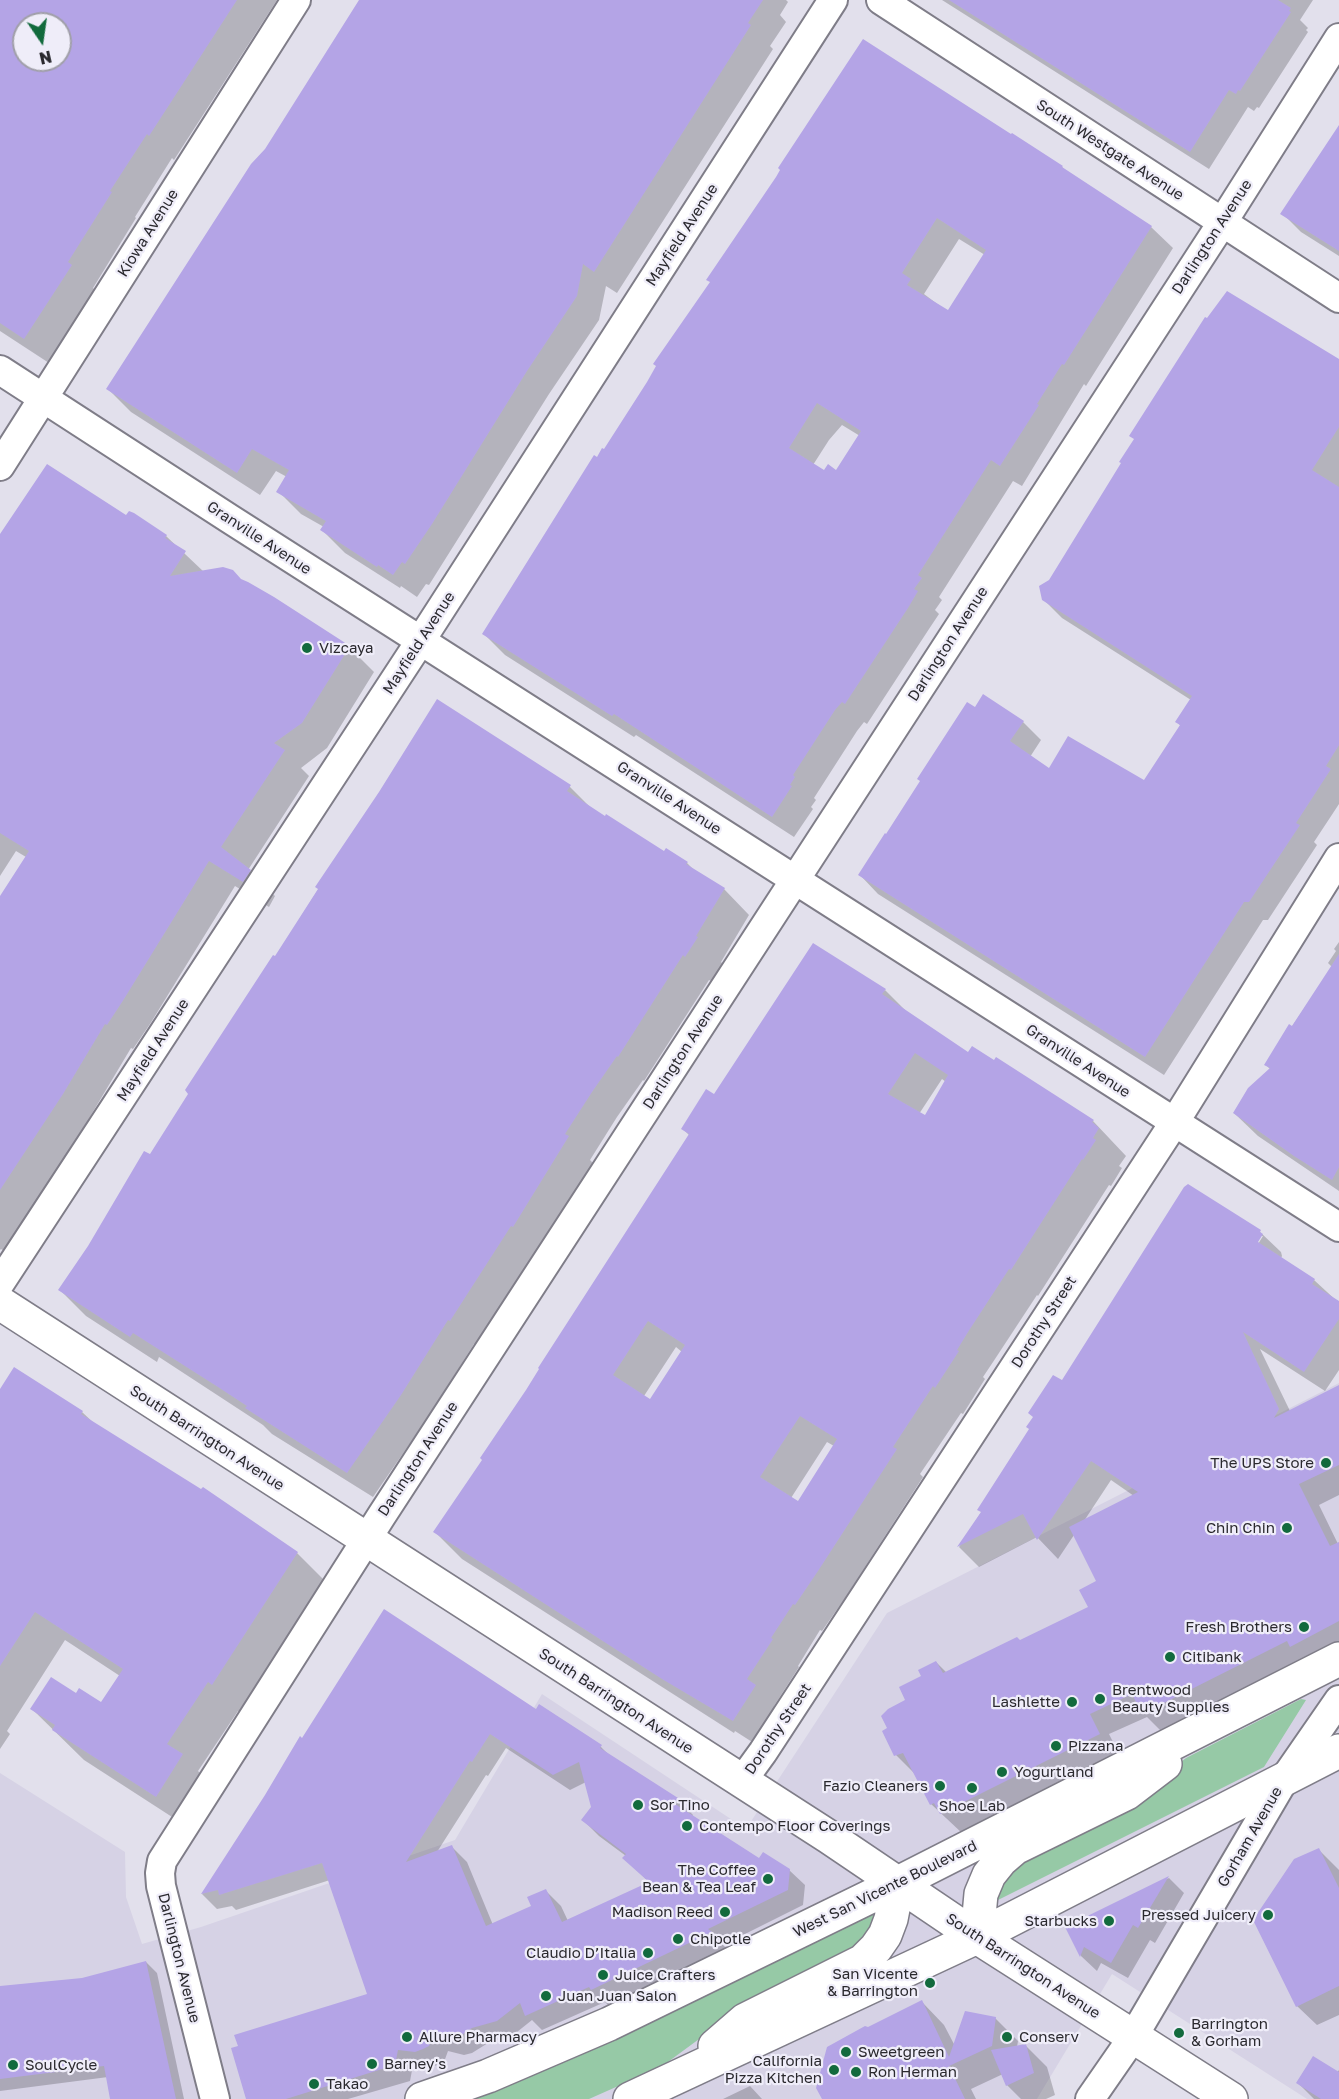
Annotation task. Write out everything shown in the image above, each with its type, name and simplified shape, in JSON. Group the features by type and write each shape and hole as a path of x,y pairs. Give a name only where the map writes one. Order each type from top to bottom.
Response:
{"main road":[{"name":"South Barrington Avenue","path":"0,1303 742,1781 976,1937 1231,2099"},
{"name":"West San Vicente Boulevard","path":"422,2099 488,2076 609,2024 898,1883 1339,1659"},
{"path":"976,1937 981,1894 989,1875 1001,1860 1015,1848 1127,1793 1239,1709"},
{"path":"630,2099 976,1937 1339,1751"},
{"path":"677,2078 745,2020 863,1961 885,1935 891,1919 898,1883"}],"street":[{"name":"Kiowa Avenue","path":"0,466 296,0"},
{"name":"Mayfield Avenue","path":"0,1283 421,640 833,0"},
{"name":"South Westgate Avenue","path":"881,0 1339,298"},
{"name":"Darlington Avenue","path":"215,2099 170,1928 161,1886 162,1861 366,1540 1222,223 1339,38"},
{"name":"Granville Avenue","path":"0,370 1339,1227"},
{"name":"Dorothy Street","path":"742,1781 770,1742 1174,1123 1339,858"},
{"name":"Gorham Avenue","path":"1090,2099 1133,2037 1285,1778 1339,1700"}],"shaded area":[{"path":"1339,1383 1339,2099 1307,2099 1112,1974 1037,2099 0,2099 0,1773 125,1852 126,1897 142,1944 201,1927 455,1840 542,1694 746,1829 887,1613"}],"green space":[{"path":"1301,1699 1306,1700 1264,1767 996,1901 1003,1868 1142,1793 1186,1758"},
{"path":"873,1912 879,1913 869,1942 710,2031 661,2067 589,2099 474,2099 579,2056"}],"building":[{"path":"0,0 237,0 149,136 147,134 110,191 112,192 68,262 72,265 24,339 0,323"},
{"path":"359,0 763,0 748,23 751,25 594,272 583,264 577,296 527,371 432,524 405,564 402,562 393,575 320,530 326,521 276,492 289,470 252,449 237,473 106,389 251,164 265,149"},
{"path":"949,0 1278,0 1291,8 1289,11 1291,12 1240,91 1238,90 1236,94 1229,90 1190,152"},
{"path":"863,39 1063,166 1152,226 1064,365 1062,364 1000,466 991,460 918,575 922,578 914,589 918,591 908,608 845,704 842,702 835,710 793,775 795,777 790,785 792,786 772,817 614,714 612,716 482,634 594,455 597,457 602,448 604,449 647,382 656,366 653,364 710,282 706,280 776,177 780,170 778,168","holes":["937,218 986,250 948,310 907,285 911,279 902,273","817,403 861,431 836,470 828,464 824,470 789,448"]},
{"path":"1339,125 1339,251 1280,214"},
{"path":"1227,291 1339,359 1339,427 1312,470 1339,487 1339,745 1326,766 1331,769 1296,823 1300,825 1249,902 1244,902 1145,1057 858,875 920,781 917,779 967,702 975,707 983,694 1024,721 1010,741 1049,768 1068,736 1144,780 1180,725 1175,722 1192,696 1042,600 1039,586 1049,580 1121,463 1119,462 1134,439 1129,436 1205,317 1207,318"},
{"path":"47,464 126,515 129,511 134,513 167,535 165,538 186,551 170,576 223,567 233,570 241,579 274,597 350,646 302,723 274,743 285,750 221,847 251,870 243,882 209,861 124,999 107,1025 105,1024 63,1094 0,1190 0,896 29,851 0,833 0,534"},
{"path":"437,699 571,785 567,791 605,816 606,814 664,851 666,848 688,862 686,864 725,888 685,957 683,955 618,1057 565,1134 569,1136 513,1227 511,1226 401,1395 347,1473 133,1333 130,1337 58,1290 88,1246 144,1151 150,1154 188,1094 185,1090 273,955 275,956 318,889 315,887 379,792"},
{"path":"813,943 886,989 882,994 968,1052 972,1046 994,1060 996,1057 1094,1120 1092,1122 1099,1128 1093,1138 1096,1140 968,1332 957,1350 959,1351 935,1388 933,1386 893,1447 897,1449 818,1571 771,1638 773,1639 747,1679 756,1685 733,1721 662,1679 433,1532 482,1460 480,1458 689,1134 681,1129 706,1089 714,1094","holes":["915,1053 948,1075 925,1115 888,1094","648,1321 685,1345 650,1399 613,1375","800,1416 837,1439 798,1501 760,1477"]},
{"path":"1339,954 1339,1167 1332,1180 1233,1113 1248,1088 1270,1068 1264,1065 1289,1024 1292,1026"},
{"path":"1188,1184 1261,1230 1263,1234 1258,1242 1315,1279 1312,1284 1339,1301 1339,1319 1304,1372 1243,1332 1279,1409 1274,1418 1339,1385 1339,1465 1299,1484 1330,1546 1339,1542 1339,1621 1290,1647 1287,1641 1142,1714 1132,1694 1090,1714 1100,1734 940,1814 934,1803 930,1805 903,1753 894,1756 882,1731 887,1728 881,1716 888,1709 905,1700 899,1687 921,1676 918,1670 936,1661 943,1673 1017,1637 1020,1640 1088,1607 1079,1590 1096,1581 1069,1527 1138,1492 1091,1461 1037,1540 1023,1514 957,1547 981,1512 977,1510 1029,1429 1026,1427 1033,1417 1028,1413 1053,1375 1062,1380"},
{"path":"14,1367 83,1411 81,1414 201,1489 203,1487 298,1552 212,1685 208,1682 167,1744 183,1754 156,1797 52,1730 55,1725 30,1709 51,1677 76,1693 79,1688 101,1702 123,1669 35,1612 0,1666 0,1389"},
{"path":"384,1609 536,1709 539,1704 602,1745 600,1748 678,1798 675,1804 759,1858 763,1852 790,1869 788,1890 708,1929 712,1932 591,1990 589,1987 525,2016 520,2003 497,2021 472,2028 457,2038 448,2040 433,2036 429,2046 423,2049 415,2052 398,2050 395,2065 286,2099 246,2099 231,2048 238,2046 234,2035 367,1994 322,1863 219,1895 218,1890 201,1894 300,1736 302,1738","holes":["490,1734 553,1775 579,1762 591,1807 581,1820 626,1854 622,1858 649,1882 562,1922 546,1889 527,1897 531,1906 486,1926 452,1845 406,1862 470,1761 472,1762"]},
{"path":"1319,1848 1339,1888 1339,1986 1296,2007 1253,1920 1294,1859"},
{"path":"1169,1876 1138,1928 1133,1925 1111,1963 1084,1947 1080,1957 1065,1927"},
{"path":"146,1961 176,2099 110,2099 104,2066 0,2079 0,1986 82,1978"},
{"path":"922,2000 949,2057 965,2011 996,2017 992,2046 949,2066 965,2099 822,2099 816,2088 827,2047 865,2026 868,2027"},
{"path":"1026,2044 1034,2073 1006,2086 991,2050"},
{"path":"1313,2056 1339,2072 1339,2099 1321,2099 1296,2083"}],"place":[{"name":"Vizcaya","path":"307,648"},
{"name":"The UPS Store","path":"1326,1463"},
{"name":"Chin Chin","path":"1287,1528"},
{"name":"Fresh Brothers","path":"1304,1627"},
{"name":"Citibank","path":"1170,1657"},
{"name":"Brentwood Beauty Supplies","path":"1100,1699"},
{"name":"Lashlette","path":"1072,1702"},
{"name":"Pizzana","path":"1056,1746"},
{"name":"Yogurtland","path":"1002,1772"},
{"name":"Fazio Cleaners","path":"940,1786"},
{"name":"Shoe Lab","path":"972,1788"},
{"name":"Sor Tino","path":"638,1805"},
{"name":"Contempo Floor Coverings","path":"687,1826"},
{"name":"The Coffee Bean & Tea Leaf","path":"768,1879"},
{"name":"Madison Reed","path":"725,1912"},
{"name":"Pressed Juicery","path":"1268,1915"},
{"name":"Starbucks","path":"1109,1921"},
{"name":"Chipotle","path":"678,1939"},
{"name":"Claudio D’Italia","path":"648,1953"},
{"name":"Juice Crafters","path":"603,1975"},
{"name":"San Vicente & Barrington","path":"930,1983"},
{"name":"Juan Juan Salon","path":"546,1996"},
{"name":"Barrington & Gorham","path":"1179,2033"},
{"name":"Allure Pharmacy","path":"407,2037"},
{"name":"Conserv","path":"1007,2037"},
{"name":"Sweetgreen","path":"846,2052"},
{"name":"Barney's","path":"372,2064"},
{"name":"SoulCycle","path":"13,2065"},
{"name":"California Pizza Kitchen","path":"834,2070"},
{"name":"Ron Herman","path":"856,2072"},
{"name":"Takao","path":"314,2084"}]}
